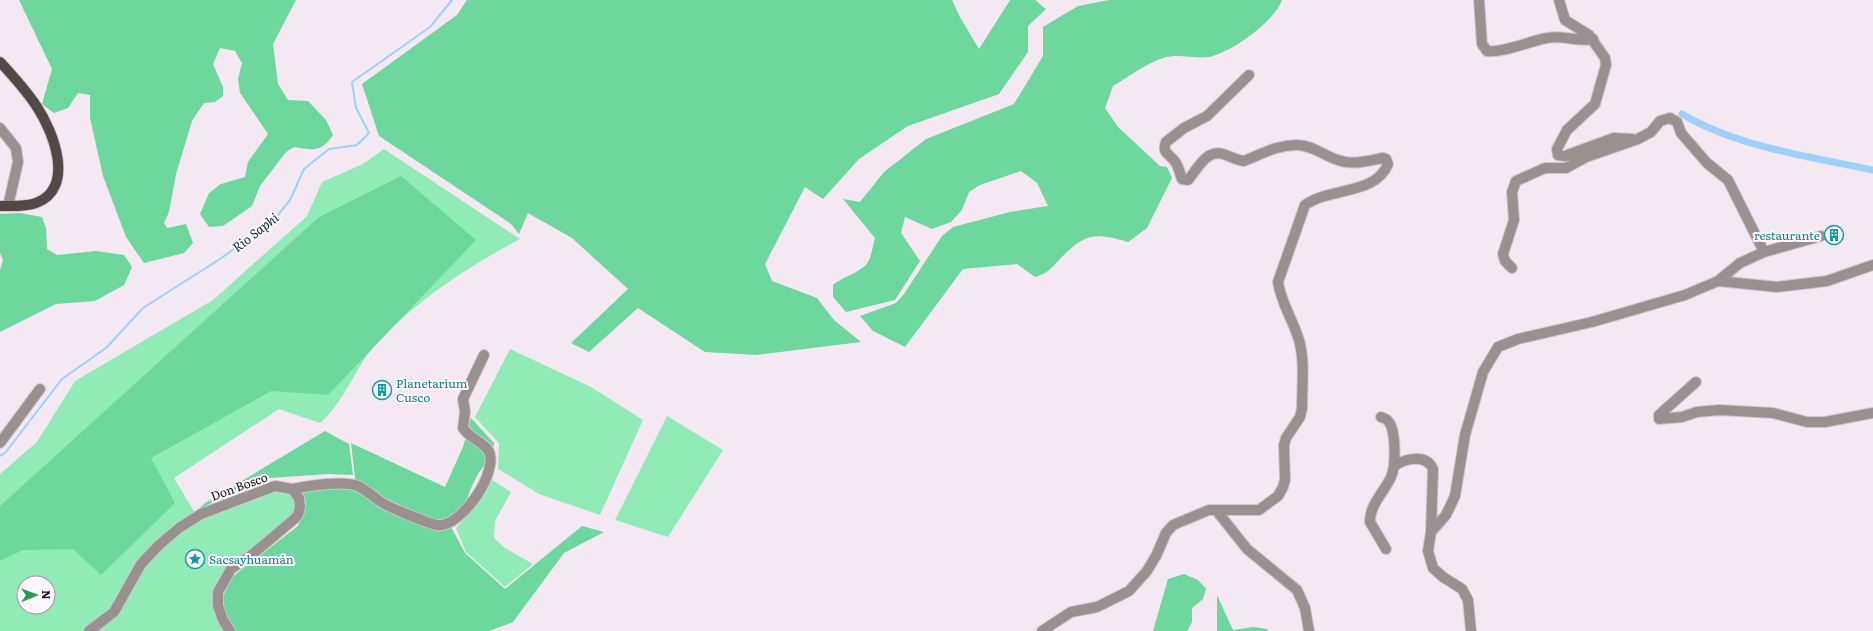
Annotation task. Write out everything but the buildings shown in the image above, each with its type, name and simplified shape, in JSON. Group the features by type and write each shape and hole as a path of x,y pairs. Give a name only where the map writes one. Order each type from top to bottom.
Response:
{"main road":[{"path":"0,62 23,87 37,107 51,134 57,152 59,169 56,185 47,196 37,203 23,206 4,206"}],"street":[{"path":"1479,0 1482,44 1487,51 1496,51 1547,38 1566,37 1580,41 1593,39"},
{"path":"1559,0 1565,20 1593,39 1605,58 1606,65 1595,104 1567,130 1557,149 1558,155 1565,156 1614,138 1638,139"},
{"path":"1042,631 1071,612 1097,607 1129,591 1147,570 1156,556 1166,533 1173,525 1204,512 1216,510 1259,510 1278,496 1283,487 1285,480 1284,445 1286,438 1300,417 1302,408 1301,358 1298,339 1280,294 1278,282 1305,205 1332,193 1369,185 1380,177 1388,164 1383,158 1358,163 1348,163 1336,160 1307,146 1292,145 1262,151 1244,161 1220,153 1214,153 1200,163 1188,180 1182,179 1175,161 1164,151 1166,142 1184,128 1207,116 1249,75"},
{"path":"1512,268 1505,261 1503,254 1514,220 1512,192 1516,181 1545,168 1566,168 1586,157 1638,139 1651,132 1660,121 1665,119 1674,119 1681,133 1707,163 1728,180 1764,252"},
{"path":"0,128 16,148 18,162 4,206"},
{"path":"1431,532 1446,515 1455,496 1465,435 1483,372 1498,347 1518,339 1592,322 1685,295 1718,281 1740,264 1764,252 1821,236"},
{"path":"1718,281 1777,287 1827,281 1873,265"},
{"name":"Don Bosco","path":"90,631 114,612 141,564 159,545 179,528 201,514 275,486 292,489 327,483 358,486 383,503 438,525 450,523 472,503 486,476 491,461 488,449 468,435 463,428 465,412 463,399 484,355"},
{"path":"1696,382 1659,416 1659,419 1677,418 1697,412 1719,410 1773,414 1807,422 1825,422 1873,412"},
{"path":"0,443 40,389"},
{"path":"1381,417 1389,422 1392,429 1394,466 1391,476 1369,516 1372,527 1386,549"},
{"path":"1394,466 1405,461 1423,459 1430,464 1433,470 1431,532 1428,551 1433,568 1443,577 1462,589 1468,600 1471,631"},
{"path":"230,631 223,620 218,606 218,592 232,569 254,553 292,521 298,514 300,507 299,498 292,489"},
{"path":"1216,510 1247,549 1297,590 1305,608 1309,631"}],"green space":[{"path":"19,0 296,0 273,44 278,84 288,100 308,101 326,120 333,135 325,145 316,149 294,147 286,152 260,186 252,206 223,226 209,227 200,214 209,193 221,184 245,177 248,162 268,134 240,93 238,79 242,63 235,51 220,48 213,64 223,87 223,96 215,102 204,103 192,121 176,174 169,212 164,223 167,228 186,224 193,243 184,253 144,263 126,237 103,176 90,118 90,95 78,93 68,108 54,113 42,104 52,69"},
{"path":"467,0 952,0 979,49 1010,0 1035,0 1046,9 1028,26 1028,52 999,94 908,126 859,159 823,199 805,187 765,264 772,281 817,298 834,320 861,342 756,355 705,352 638,308 589,352 571,343 628,289 572,238 528,213 519,234 511,224 379,136 362,84 457,15"},
{"path":"1109,0 1282,0 1278,8 1262,26 1240,43 1229,49 1209,57 1174,56 1163,58 1144,67 1113,86 1105,108 1118,127 1160,166 1167,167 1172,178 1147,228 1128,242 1099,236 1084,240 1068,250 1049,270 1035,277 1017,264 963,269 905,347 873,331 860,316 896,303 904,294 942,236 953,227 1010,212 1048,206 1037,183 1021,171 980,185 969,192 962,210 951,222 932,229 905,217 901,233 920,261 895,300 846,312 833,297 833,285 858,271 867,264 875,238 843,199 860,202 884,172 926,139 1014,104 1043,56 1043,27 1078,6"},
{"path":"384,149 520,239 444,285 393,326 370,352 336,405 320,423 279,409 174,478 198,518 275,486 297,493 296,514 227,571 214,599 225,631 0,631 0,474 37,442 75,381 213,300 307,216 322,182 363,164"},
{"path":"401,176 476,240 328,395 271,391 151,458 175,503 101,575 73,549 23,550 0,561 0,506 319,217"},
{"path":"20,213 42,217 46,228 47,249 57,255 96,251 124,255 132,267 124,285 95,301 56,304 0,332 0,270 3,260 0,253 0,214"},
{"path":"510,349 591,387 643,420 600,515 539,494 498,469 499,443 475,417"},
{"path":"667,416 723,450 668,537 615,520"},
{"path":"471,418 494,443 493,449 490,458 477,476 467,498 464,512 450,525 465,553 505,589 582,526 604,532 564,553 513,622 489,631 234,631 230,629 222,599 232,577 298,526 306,502 299,486 351,484 355,478 351,443 445,487 463,447"},
{"path":"325,431 349,444 353,475 327,474 270,478 222,496 191,516 205,503"},
{"path":"489,478 511,492 495,521 494,538 505,548 533,564 505,587 466,552 456,528 476,507"},
{"path":"1184,574 1198,580 1206,589 1203,599 1192,608 1192,622 1187,631 1153,631 1168,579"},
{"path":"1217,595 1233,630 1253,627 1267,629 1268,631 1217,631"}],"waterway":[{"name":"Rio Saphi","path":"0,456 5,453 62,379 106,348 143,308 220,259 273,221 290,200 304,169 329,149 357,145 369,133 356,108 352,82 430,27 452,0"},
{"path":"1682,114 1726,135 1750,143 1775,150 1873,170"}],"place":[{"name":"restaurante","path":"1834,235"},
{"name":"Planetarium Cusco","path":"382,390"},
{"name":"Sacsayhuamán","path":"195,559"}]}
